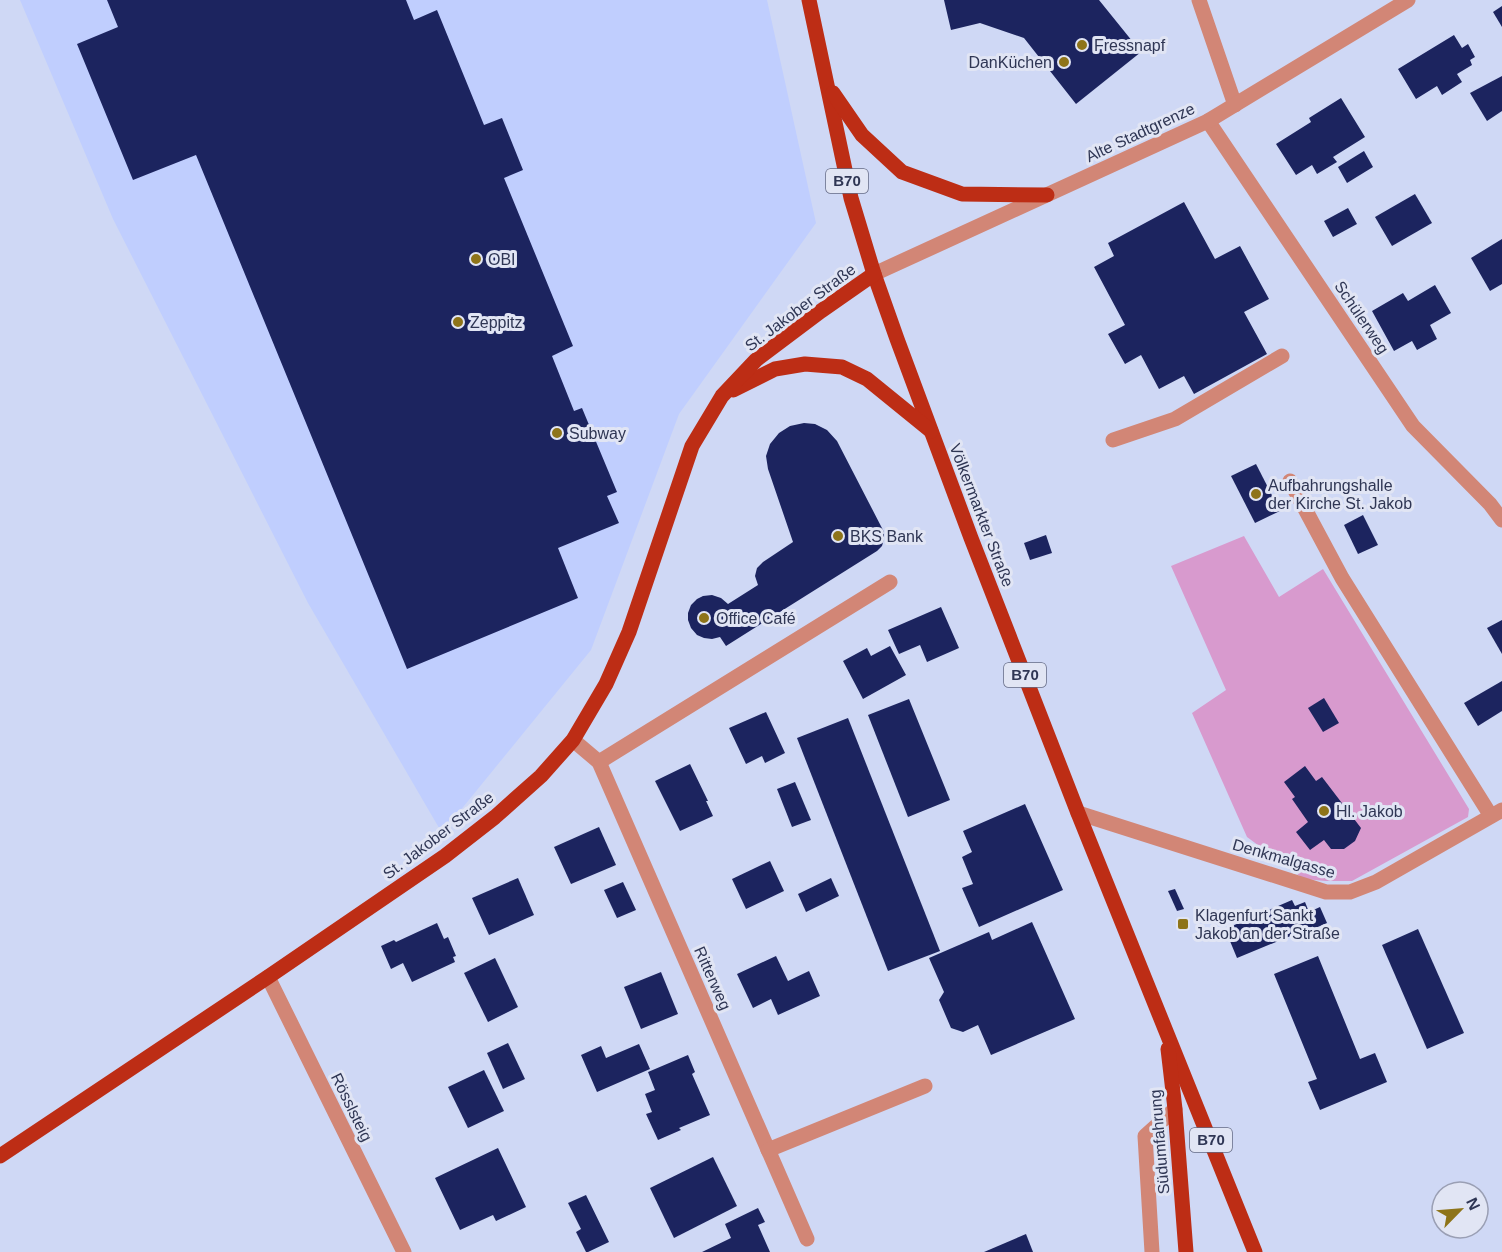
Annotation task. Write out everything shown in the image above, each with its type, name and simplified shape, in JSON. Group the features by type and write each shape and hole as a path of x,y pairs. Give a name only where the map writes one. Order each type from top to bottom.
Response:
{"main road":[{"name":"Völkermarkter Straße","path":"809,0 851,198 874,274 975,548 1078,813 1166,1029"},
{"path":"828,86 862,135 903,172 962,194 1047,195"},
{"name":"St. Jakober Straße","path":"0,1156 446,856 495,818 541,776 573,740 606,684 629,632 692,446 722,396 756,360 821,310 874,274"},
{"name":"St. Jakober Straße","path":"722,396 775,369 806,364 842,367 867,379 932,432"},
{"name":"Südumfahrung","path":"1166,1029 1175,1109 1186,1252"},
{"name":"B70","path":"1166,1029 1255,1252"}],"street":[{"path":"1199,0 1234,105"},
{"name":"Alte Stadtgrenze","path":"874,274 1208,121 1408,0"},
{"name":"Schülerweg","path":"1208,121 1413,426 1490,504 1502,520"},
{"path":"1113,440 1175,419 1282,356"},
{"path":"1290,482 1342,578 1497,813"},
{"path":"599,762 890,582"},
{"name":"Ritterweg","path":"573,740 599,762 807,1239"},
{"name":"Denkmalgasse","path":"1078,813 1326,892 1350,892 1376,882 1497,813"},
{"name":"Rösslsteig","path":"268,977 404,1252"},
{"path":"768,1150 925,1086"},
{"path":"1152,1252 1145,1136 1175,1109"}],"shaded area":[{"path":"20,0 767,0 816,223 679,414 591,650 442,833 308,603 113,219"},
{"path":"1244,536 1279,597 1323,569 1469,809 1468,817 1352,881 1304,879 1247,837 1192,713 1226,690 1171,566"}],"building":[{"path":"107,0 406,0 414,20 437,10 484,125 502,118 523,170 504,178 573,346 552,356 574,411 582,408 617,492 607,496 619,523 558,548 578,598 407,669 196,155 133,180 77,44 118,27"},
{"name":"Fressnapf","path":"944,0 1099,0 1141,52 1076,104 1024,38 980,23 951,30"},
{"path":"1502,6 1502,27 1493,12"},
{"path":"1454,35 1462,48 1468,44 1475,57 1470,60 1472,65 1457,74 1462,82 1442,95 1437,86 1416,99 1398,69"},
{"path":"1502,76 1502,111 1487,121 1470,93"},
{"path":"1341,98 1365,137 1333,157 1337,162 1317,174 1312,165 1296,175 1276,144 1311,122 1309,118"},
{"path":"1364,151 1373,167 1347,183 1338,167"},
{"path":"1415,194 1432,223 1392,246 1375,217"},
{"path":"1184,202 1215,259 1240,246 1269,299 1244,312 1267,354 1194,394 1184,376 1159,389 1141,355 1125,364 1108,334 1125,325 1094,267 1114,256 1108,243"},
{"path":"1348,208 1357,224 1333,237 1324,221"},
{"path":"1502,239 1502,284 1490,291 1471,258"},
{"path":"1435,285 1451,313 1430,325 1437,339 1417,350 1412,341 1394,351 1372,311 1403,293 1408,301"},
{"name":"BKS Bank","path":"804,423 815,424 827,430 837,441 884,532 882,546 726,646 720,637 712,639 697,635 691,628 688,613 691,605 697,599 712,595 728,604 758,585 755,576 757,568 793,542 768,469 766,456 770,444 779,433 790,426"},
{"name":"Aufbahrungshalle der Kirche St. Jakob","path":"1256,464 1280,511 1255,523 1231,476"},
{"path":"1363,515 1378,545 1358,554 1344,525"},
{"path":"1046,535 1052,553 1030,560 1024,543"},
{"path":"941,607 959,648 927,662 920,645 899,654 888,630"},
{"path":"1502,620 1502,654 1487,628"},
{"path":"890,646 906,675 863,699 843,661 867,648 871,656"},
{"path":"1502,681 1502,711 1478,726 1464,703"},
{"path":"1324,698 1339,723 1323,732 1308,708"},
{"path":"909,699 950,800 908,817 868,715"},
{"path":"766,712 785,753 765,763 762,756 746,764 729,728"},
{"path":"848,718 940,951 888,971 797,738"},
{"path":"690,764 713,816 680,831 655,781"},
{"name":"Hl. Jakob","path":"1305,766 1316,781 1322,777 1361,828 1355,841 1344,849 1331,849 1324,840 1310,850 1296,832 1308,822 1292,799 1295,797 1284,782"},
{"path":"795,782 811,820 792,827 777,789"},
{"path":"1025,804 1063,890 979,927 962,888 973,884 962,857 972,852 963,831"},
{"path":"599,827 616,865 571,884 554,847"},
{"path":"770,861 784,891 746,909 732,879"},
{"path":"518,878 534,915 489,935 472,898"},
{"path":"831,878 839,896 806,912 798,894"},
{"path":"623,882 636,910 617,918 604,890"},
{"path":"1175,889 1184,909 1177,911 1168,891"},
{"path":"1292,900 1295,906 1305,902 1309,912 1320,907 1327,923 1237,958 1225,929"},
{"path":"1032,922 1075,1019 991,1055 978,1025 963,1032 951,1028 939,1000 944,992 929,958 989,932 992,940"},
{"path":"437,923 444,939 448,937 456,956 453,957 455,962 412,982 403,963 391,969 381,946 394,940 396,942"},
{"path":"1418,929 1464,1033 1427,1049 1382,945"},
{"path":"776,956 788,981 809,971 820,996 778,1015 771,999 753,1008 737,974"},
{"path":"1318,956 1360,1059 1375,1053 1387,1082 1320,1110 1308,1082 1317,1079 1274,974"},
{"path":"495,958 518,1007 488,1022 464,973"},
{"path":"661,972 678,1014 641,1029 624,987"},
{"path":"508,1043 525,1079 503,1089 487,1053"},
{"path":"639,1044 650,1069 597,1092 581,1055 601,1046 606,1058"},
{"path":"688,1055 695,1072 692,1074 710,1115 658,1140 646,1114 652,1112 645,1094 655,1090 648,1072"},
{"path":"484,1070 504,1111 468,1128 448,1087"},
{"path":"498,1148 526,1207 496,1221 493,1215 460,1230 435,1178"},
{"path":"713,1157 737,1206 674,1238 650,1188"},
{"path":"586,1195 609,1242 588,1252 576,1232 581,1229 568,1203"},
{"path":"758,1208 765,1222 758,1225 770,1252 702,1252 731,1238 725,1224"},
{"path":"1026,1234 1033,1252 984,1252"}],"place":[{"name":"Fressnapf","path":"1082,45"},
{"name":"DanKüchen","path":"1064,62"},
{"name":"OBI","path":"476,259"},
{"name":"Zeppitz","path":"458,322"},
{"name":"Subway","path":"557,433"},
{"name":"Aufbahrungshalle der Kirche St. Jakob","path":"1256,494"},
{"name":"BKS Bank","path":"838,536"},
{"name":"Office Café","path":"704,618"},
{"name":"Hl. Jakob","path":"1324,811"},
{"name":"Klagenfurt Sankt Jakob an der Straße","path":"1183,924"}]}
